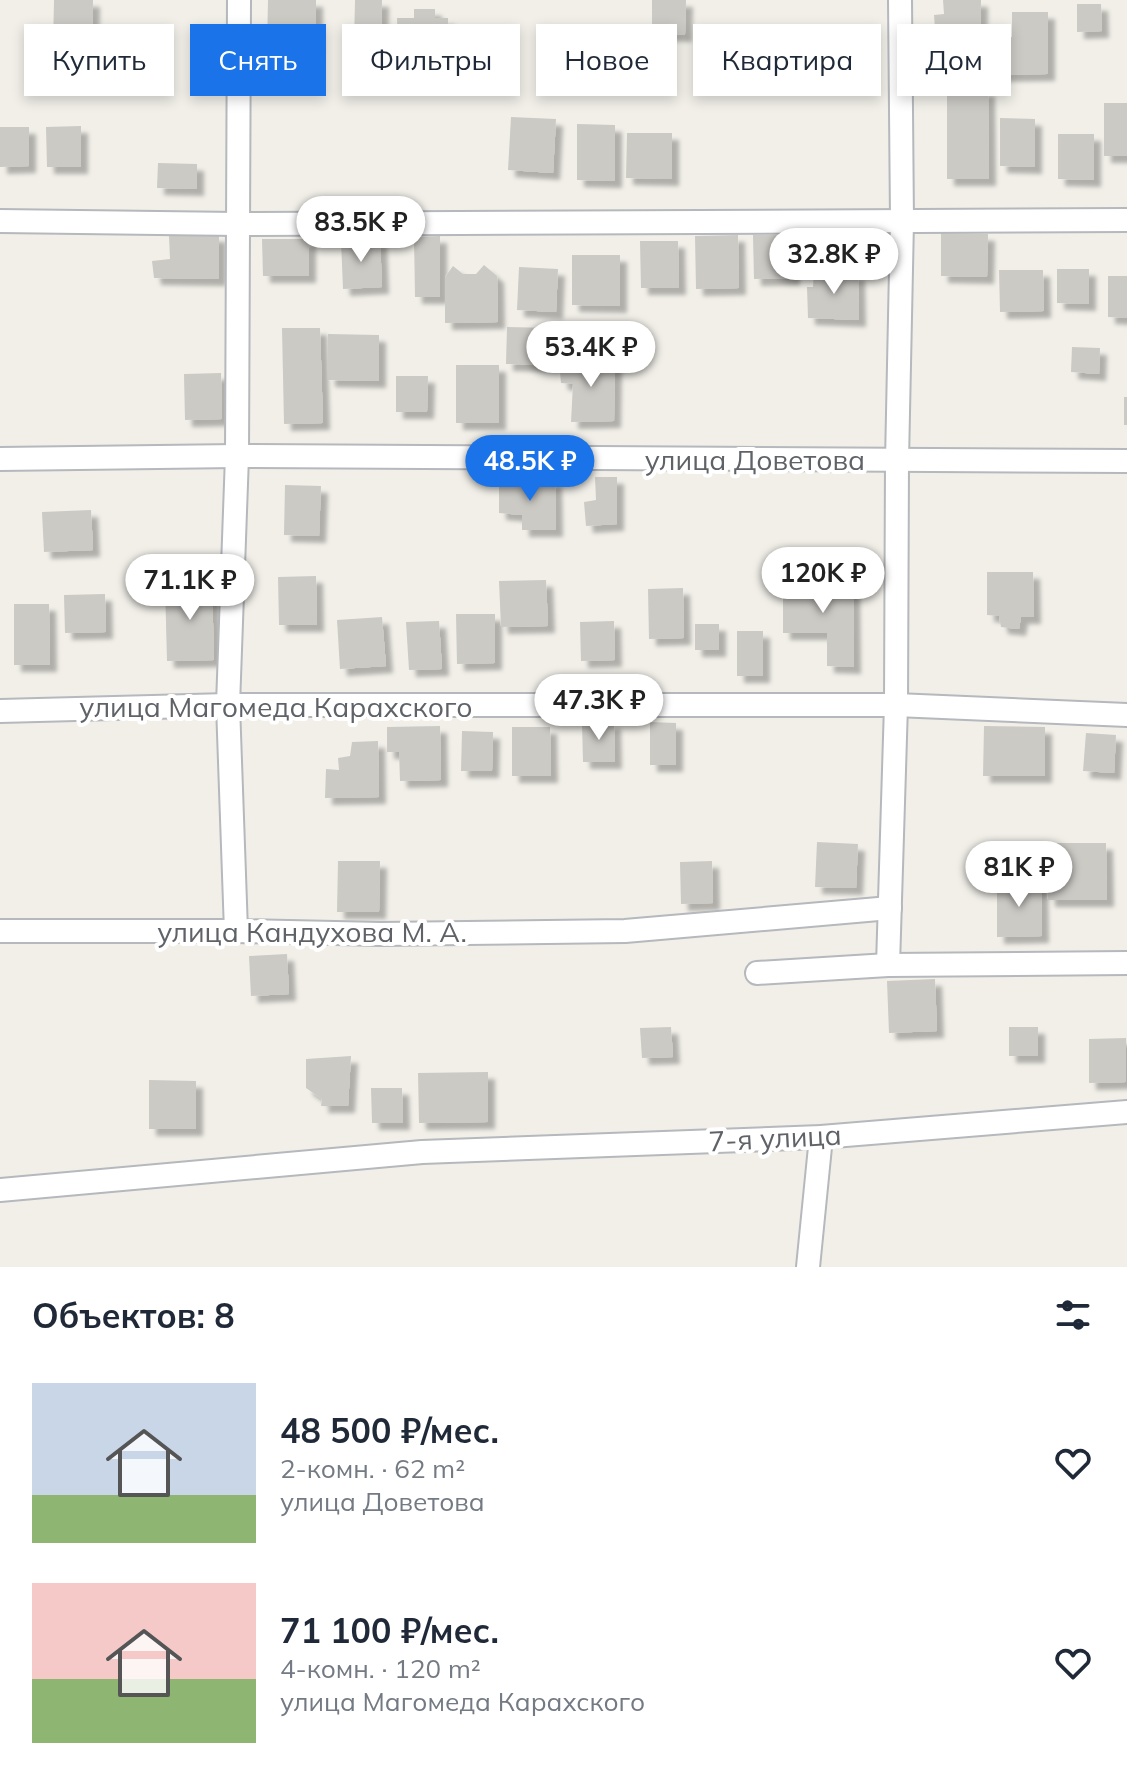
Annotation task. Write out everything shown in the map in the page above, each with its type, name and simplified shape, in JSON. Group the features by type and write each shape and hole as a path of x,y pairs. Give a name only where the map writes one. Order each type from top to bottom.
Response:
{"street":[{"path":"236,931 228,705 237,456 239,0"},
{"path":"888,965 896,705 902,221 900,0"},
{"path":"0,221 237,224 1127,220"},
{"name":"улица Доветова","path":"0,459 237,456 1127,461"},
{"name":"улица Магомеда Карахского","path":"0,711 228,705 896,705 1127,715"},
{"name":"улица Кандухова М. А.","path":"0,931 381,934 625,931 890,908"},
{"path":"757,973 888,965 1127,963"},
{"name":"7-я улица","path":"0,1190 422,1152 821,1137 1127,1112"},
{"path":"808,1267 821,1137"}],"building":[{"path":"54,0 93,0 92,24 53,24"},
{"path":"268,0 316,0 316,24 267,24"},
{"path":"355,0 382,0 381,24 354,24"},
{"path":"652,0 686,0 685,35 677,35 677,24 652,24"},
{"path":"943,0 981,0 981,24 935,24 934,15 944,14"},
{"path":"1077,4 1101,4 1102,31 1077,32"},
{"path":"414,9 435,9 435,18 448,18 448,24 397,24 397,18 414,18"},
{"path":"1012,12 1048,12 1048,74 1011,75"},
{"path":"947,96 988,96 989,179 947,179"},
{"path":"1104,103 1127,103 1127,156 1104,156"},
{"path":"511,117 556,119 553,173 508,170"},
{"path":"1000,118 1035,119 1035,167 1000,166"},
{"path":"577,124 615,125 615,181 577,180"},
{"path":"81,126 81,167 47,167 46,127"},
{"path":"0,127 29,127 29,166 0,167"},
{"path":"627,133 672,133 672,179 626,178"},
{"path":"1058,134 1094,134 1094,180 1058,179"},
{"path":"158,163 197,164 197,189 157,188"},
{"path":"941,233 988,234 987,277 941,276"},
{"path":"219,235 219,279 154,278 152,261 170,259 169,236"},
{"path":"738,235 739,288 696,289 695,236"},
{"path":"753,235 793,235 793,278 754,279"},
{"path":"440,236 440,297 415,297 414,237"},
{"path":"262,239 309,239 309,276 263,276"},
{"path":"380,239 382,287 343,289 341,240"},
{"path":"640,241 678,241 679,288 641,288"},
{"path":"572,255 620,255 620,306 572,305"},
{"path":"484,265 497,276 498,322 445,323 445,277 453,266 463,274 476,274"},
{"path":"519,267 558,269 556,312 517,310"},
{"path":"1057,269 1089,269 1089,304 1057,303"},
{"path":"999,270 1043,270 1044,311 1000,312"},
{"path":"814,272 858,273 859,320 808,318 807,287 813,287"},
{"path":"1108,276 1127,276 1127,318 1108,317"},
{"path":"507,327 553,328 553,365 506,364"},
{"path":"282,328 320,328 323,423 284,424"},
{"path":"328,334 379,335 379,381 328,380"},
{"path":"1072,347 1100,348 1099,374 1071,372"},
{"path":"615,360 614,421 571,422 573,384 561,383 559,361"},
{"path":"456,365 499,365 499,423 456,423"},
{"path":"221,373 222,419 185,420 184,374"},
{"path":"396,376 428,376 427,412 396,412"},
{"path":"1124,397 1127,397 1127,425 1124,425"},
{"path":"595,477 617,477 617,524 586,526 584,502 596,500"},
{"path":"555,480 556,530 522,530 522,515 499,513 499,481"},
{"path":"285,485 321,486 319,536 284,535"},
{"path":"91,510 93,550 44,552 42,512"},
{"path":"987,572 1033,572 1034,617 1021,617 1019,629 1001,627 999,616 987,615"},
{"path":"316,576 317,625 279,625 278,577"},
{"path":"853,579 854,667 827,666 827,633 783,633 783,580"},
{"path":"546,580 548,626 501,627 499,581"},
{"path":"212,584 214,660 167,661 165,585"},
{"path":"683,588 684,638 649,639 648,589"},
{"path":"105,594 106,632 65,633 64,595"},
{"path":"14,604 49,604 50,665 14,665"},
{"path":"456,614 495,614 495,663 457,664"},
{"path":"382,617 386,666 340,669 337,620"},
{"path":"439,621 442,669 409,670 406,622"},
{"path":"614,621 615,660 581,661 580,622"},
{"path":"695,624 719,624 719,650 695,650"},
{"path":"737,631 763,631 763,676 737,676"},
{"path":"614,722 615,762 583,762 582,723"},
{"path":"650,722 676,723 676,765 650,765"},
{"path":"440,726 441,780 400,781 399,752 387,752 387,727"},
{"path":"984,726 1045,727 1045,776 983,776"},
{"path":"512,727 550,727 551,776 512,776"},
{"path":"462,731 493,732 492,771 461,771"},
{"path":"1086,733 1116,735 1114,773 1083,771"},
{"path":"378,741 379,797 325,798 326,769 339,770 338,758 350,756 352,742"},
{"path":"817,842 858,844 856,888 815,887"},
{"path":"1047,843 1106,843 1107,900 1048,900"},
{"path":"338,861 380,861 379,912 337,912"},
{"path":"712,861 713,903 681,904 680,862"},
{"path":"1041,880 1042,936 997,937 997,881"},
{"path":"287,954 289,994 251,996 249,956"},
{"path":"935,979 937,1031 889,1033 887,981"},
{"path":"671,1027 673,1057 642,1058 640,1028"},
{"path":"1009,1027 1038,1027 1038,1056 1009,1056"},
{"path":"1126,1038 1126,1082 1089,1083 1089,1039"},
{"path":"351,1056 348,1106 321,1106 322,1099 306,1088 306,1059"},
{"path":"488,1072 488,1122 419,1123 418,1073"},
{"path":"149,1080 196,1081 196,1129 149,1129"},
{"path":"371,1088 402,1088 403,1123 372,1123"}]}
